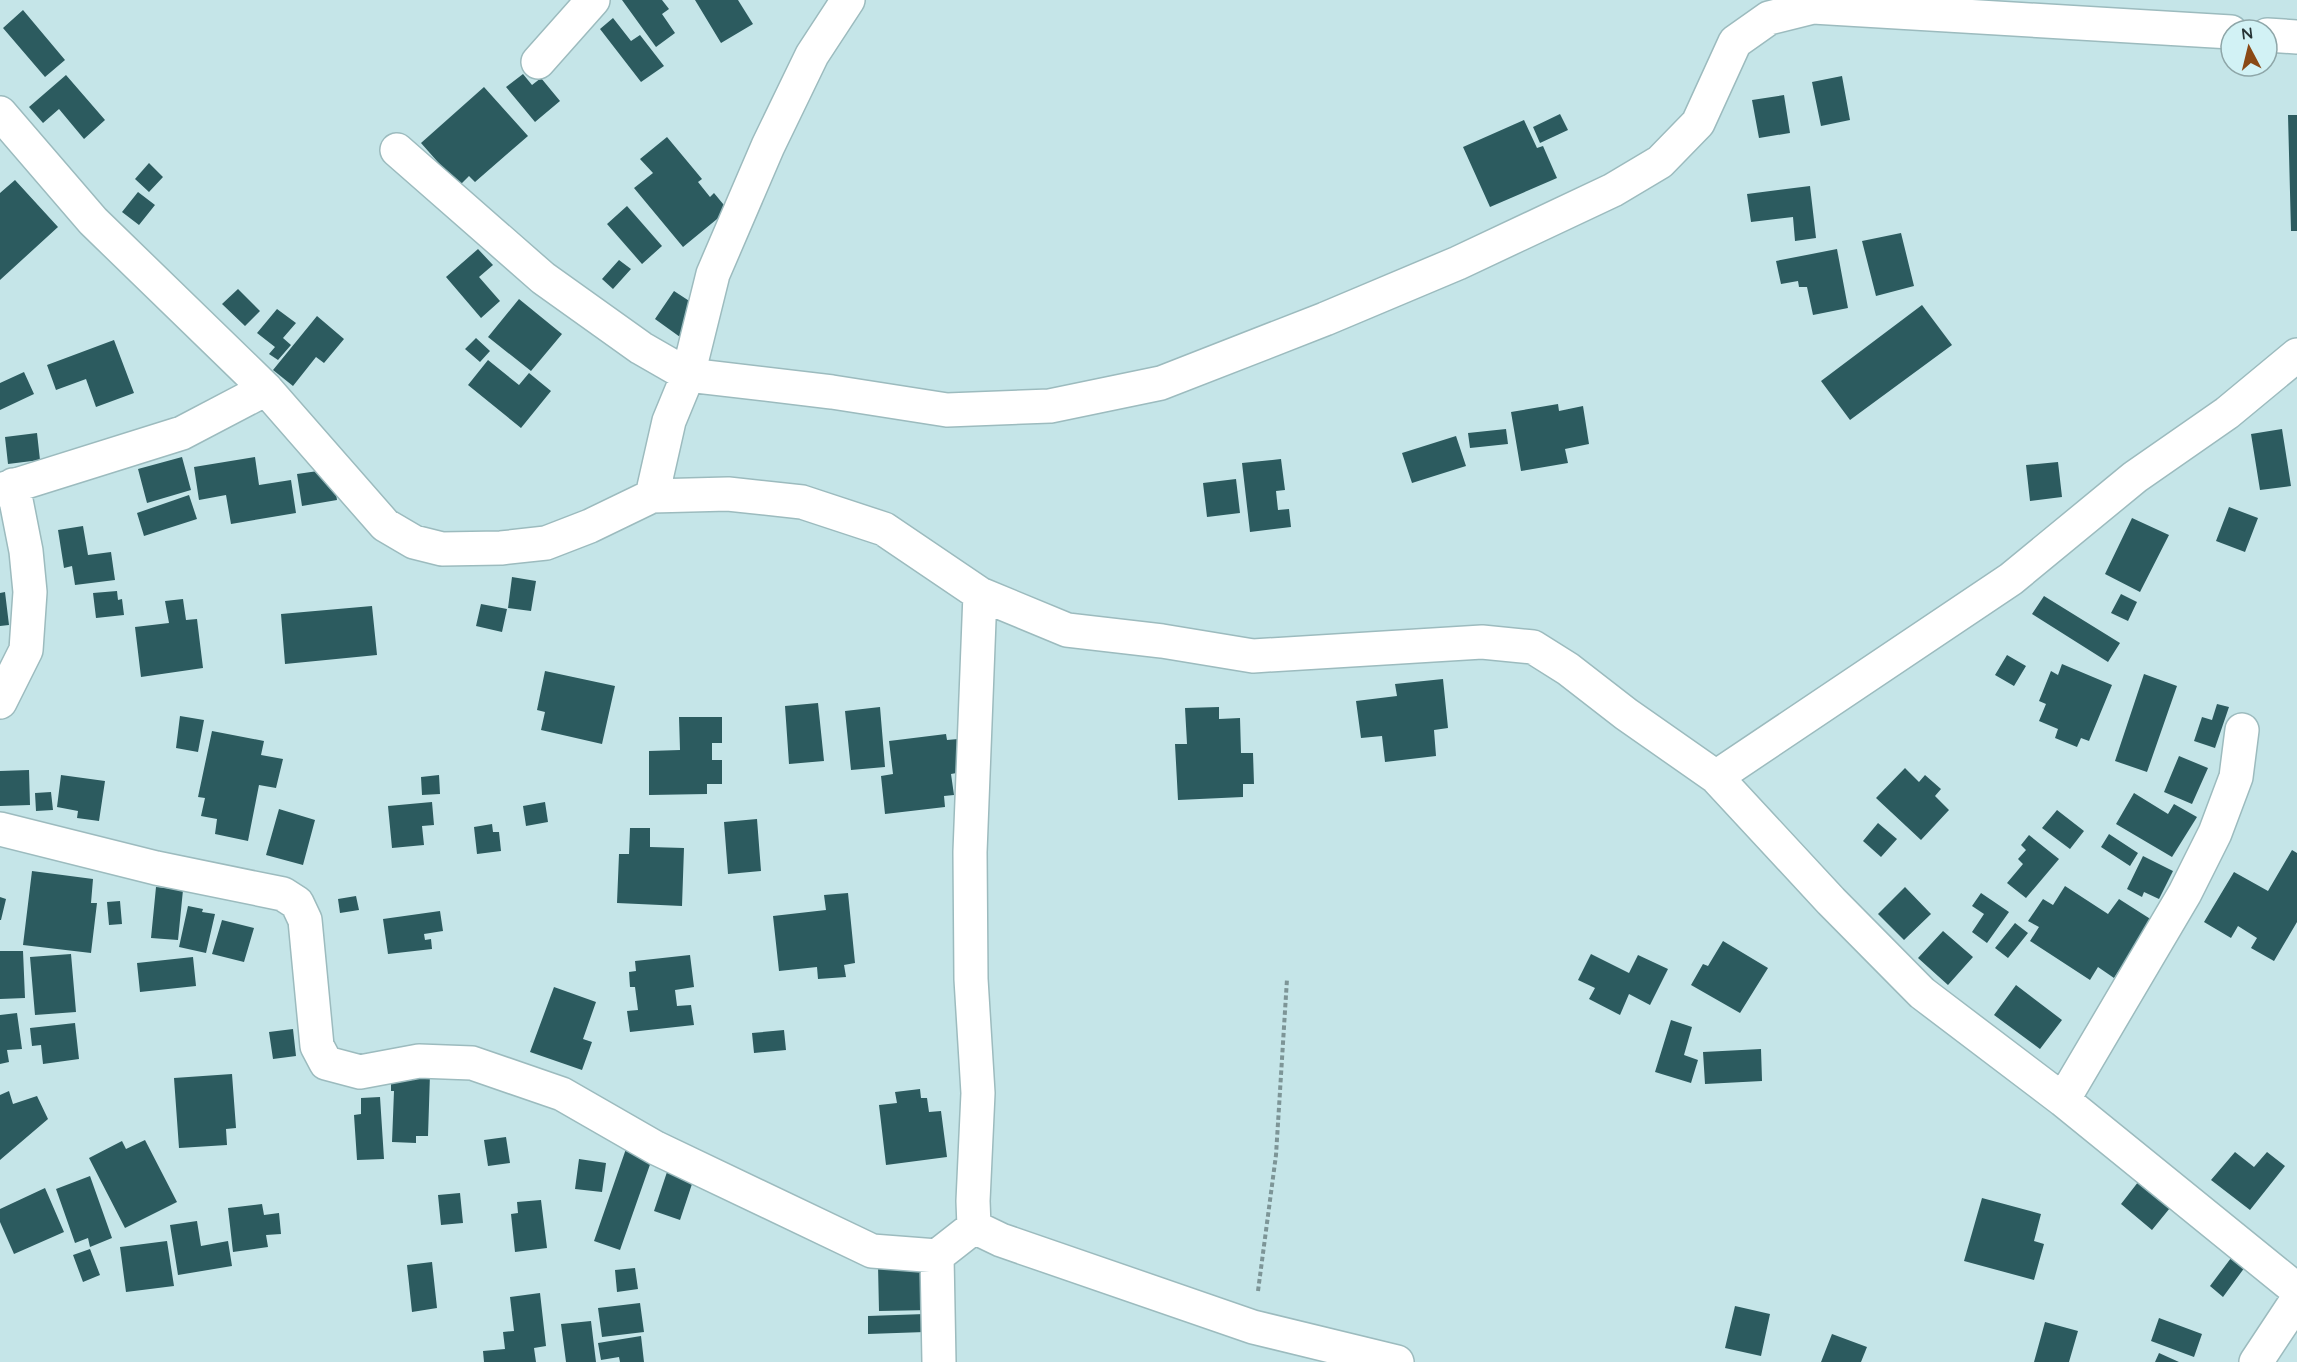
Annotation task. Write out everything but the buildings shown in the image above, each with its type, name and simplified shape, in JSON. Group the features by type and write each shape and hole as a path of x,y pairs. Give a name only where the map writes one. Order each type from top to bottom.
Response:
{"street":[{"path":"538,62 593,0"},
{"path":"652,496 669,421 688,375 713,274 768,146 812,55 848,0"},
{"path":"397,150 543,278 641,348 688,375 832,392 947,410 1050,406 1161,383 1325,319 1458,263 1613,190 1660,162 1698,123 1735,42 1769,18 1813,7 2219,31"},
{"path":"2279,35 2297,37"},
{"path":"0,113 93,221 266,389 385,525 414,542 442,549 501,548 546,543 590,526 652,496 728,494 802,502 884,529 981,594 1067,630 1162,641 1253,656 1482,642 1533,647 1568,669 1626,714 1716,777 1831,901 1922,993 2062,1100 2297,1290"},
{"path":"1716,777 2011,579 2135,477 2227,413 2297,356"},
{"path":"0,702 26,650 30,592 26,551 7,487 182,433 266,389"},
{"path":"974,1227 978,1093 971,979 970,852 981,594"},
{"path":"2062,1100 2185,893 2215,833 2236,777 2242,730"},
{"path":"0,829 156,868 283,894 297,903 305,920 316,1046 327,1063 360,1072 419,1060 472,1063 562,1094 656,1148 872,1251 937,1256 974,1227"},
{"path":"974,1227 1001,1240 1253,1327 1397,1362"},
{"path":"937,1256 939,1362"},
{"path":"2256,1362 2297,1300"}],"path":[{"path":"1253,1327 1276,1155 1287,980"}]}
